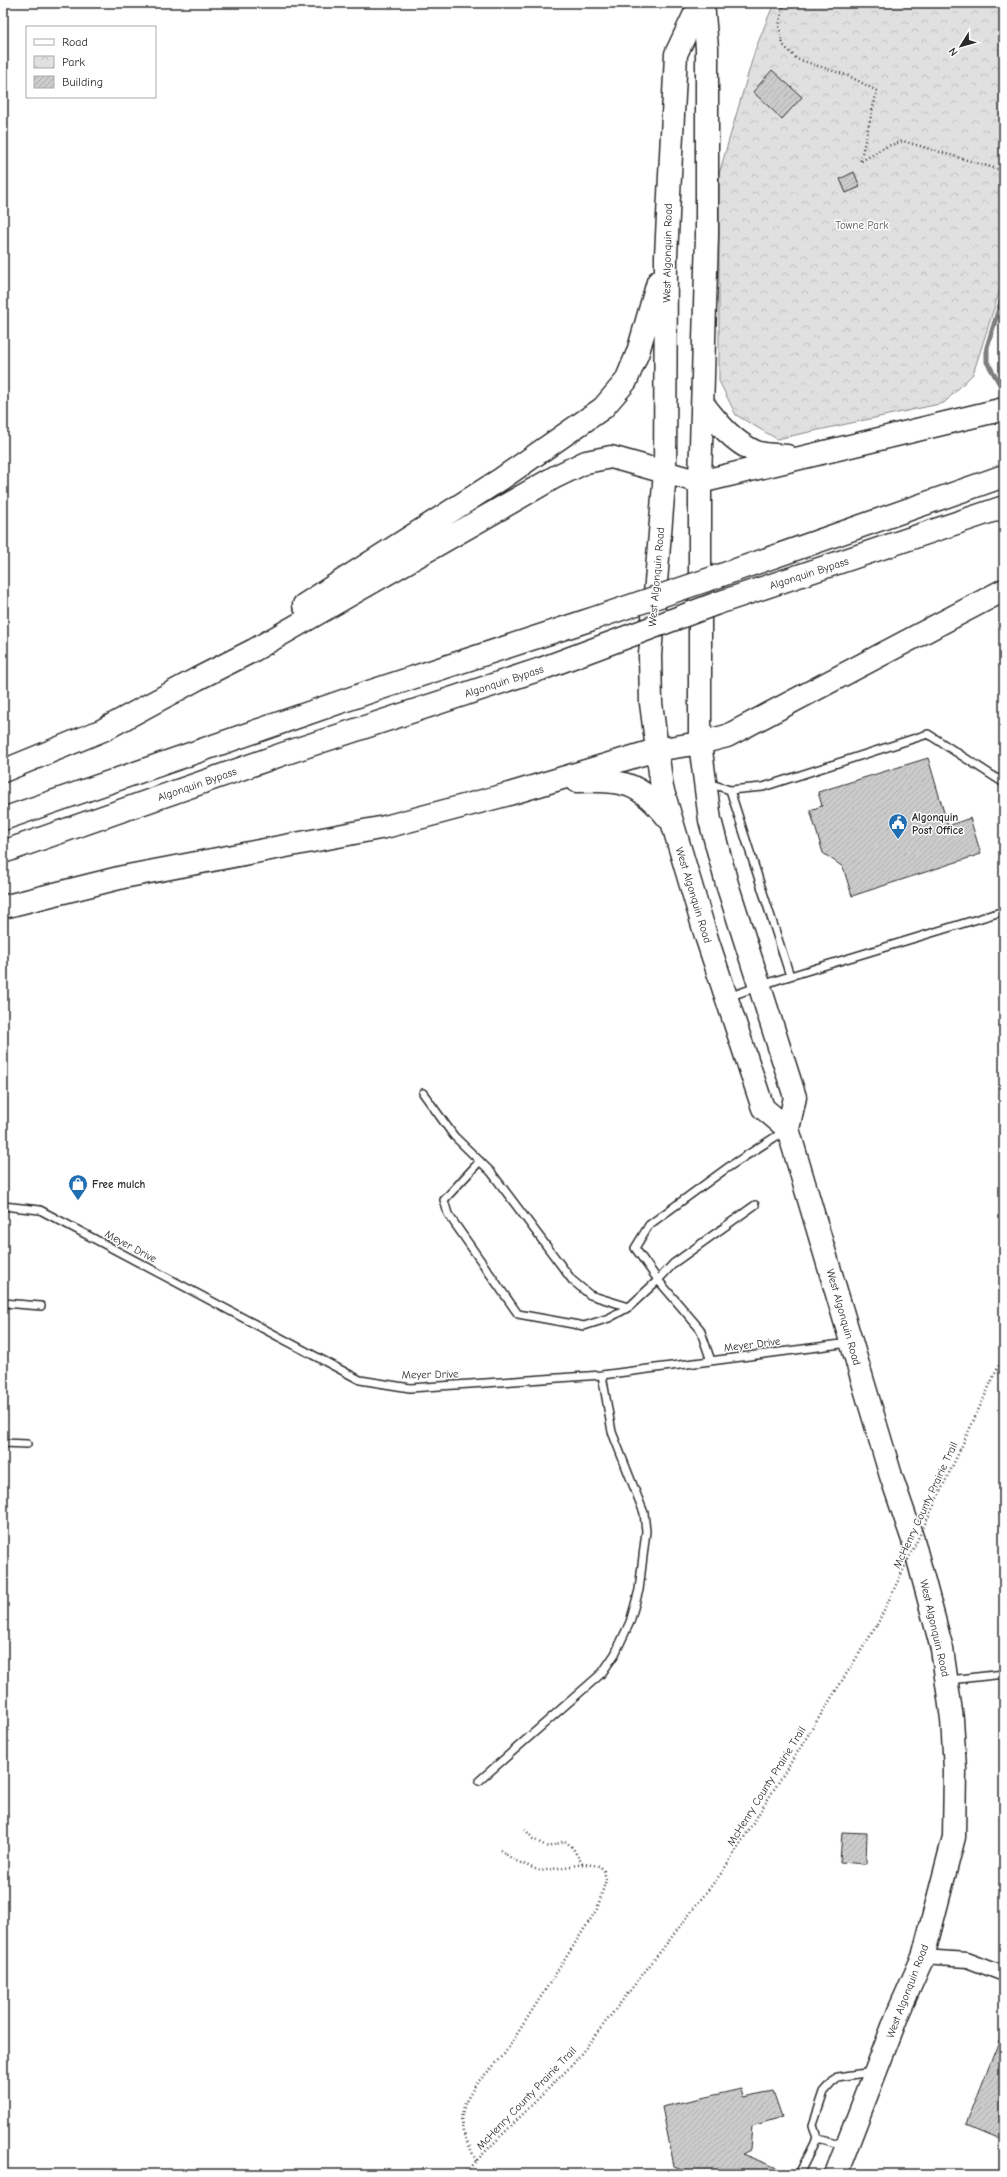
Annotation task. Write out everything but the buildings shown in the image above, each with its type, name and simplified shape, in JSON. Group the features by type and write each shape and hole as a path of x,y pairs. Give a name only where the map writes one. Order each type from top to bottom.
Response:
{"main road":[{"name":"West Algonquin Road","path":"702,3 676,54 666,256 665,472 650,654 651,703 662,788 726,998 763,1108 788,1129"},
{"name":"West Algonquin Road","path":"702,3 707,48 707,235 700,482 700,743 710,820 727,884 795,1097 788,1129 891,1476 913,1540 942,1649 952,1719 955,1769 954,1837 923,1957 876,2071 836,2174"},
{"path":"197,678 243,642 298,609 501,478 603,408 626,380 638,352 666,256"},
{"path":"702,404 718,424 730,435 756,452 798,458"},
{"path":"3,771 103,730 197,678 254,650 555,477 586,462 611,457 700,482 1004,410"},
{"path":"3,819 372,691 713,578 1004,476"},
{"name":"Algonquin Bypass","path":"3,852 286,753 541,669 715,604 1004,507"},
{"path":"3,907 123,877 385,827 509,794 656,750 700,743 727,736 1004,590"},
{"path":"549,781 604,780 636,787 651,798 672,824"}],"street":[{"path":"923,1957 967,1960 1004,1974"}],"lane":[{"path":"705,782 730,790 763,787 928,734 1004,783"},
{"path":"730,790 790,976"},
{"path":"726,998 790,976 1004,911"},
{"path":"423,1093 454,1136 491,1172 572,1280 590,1295 629,1307"},
{"path":"710,1361 700,1330 658,1280 635,1248 649,1225 727,1168 788,1129"},
{"path":"480,1161 444,1200 448,1214 518,1314 584,1326 609,1318 629,1307 674,1263 755,1205"},
{"name":"Meyer Drive","path":"3,1206 40,1210 360,1380 410,1388 602,1374 851,1342"},
{"path":"3,1303 41,1306"},
{"path":"479,1781 602,1673 615,1654 630,1622 639,1590 646,1531 644,1513 612,1432 602,1374"},
{"path":"3,1443 27,1444"},
{"path":"947,1680 1004,1674"},
{"path":"800,2174 817,2138 813,2124 824,2092 837,2077 876,2071"},
{"path":"817,2138 847,2146"}],"path":[{"path":"784,3 779,26 783,45 792,54 798,59 849,76 877,91 860,162 885,147 903,141 936,153 1004,171"},
{"name":"McHenry County Prairie Trail","path":"463,2174 573,2064 723,1871 877,1625 1004,1354"},
{"path":"525,1830 533,1839 548,1848 565,1841 572,1848 583,1865"},
{"path":"476,2161 463,2132 461,2118 465,2103 476,2084 503,2056 597,1909 606,1880 604,1870 600,1866 583,1865 540,1871 514,1860 500,1850"}],"green space":[{"name":"Towne Park","path":"774,3 1004,3 1004,277 973,374 944,403 777,439 736,415 719,381 719,174 755,50"}],"waterway":[{"path":"1004,292 987,347 987,362 1004,391"}],"place":[{"name":"Algonquin Post Office","path":"898,840"},
{"name":"Free mulch","path":"78,1201"}]}
